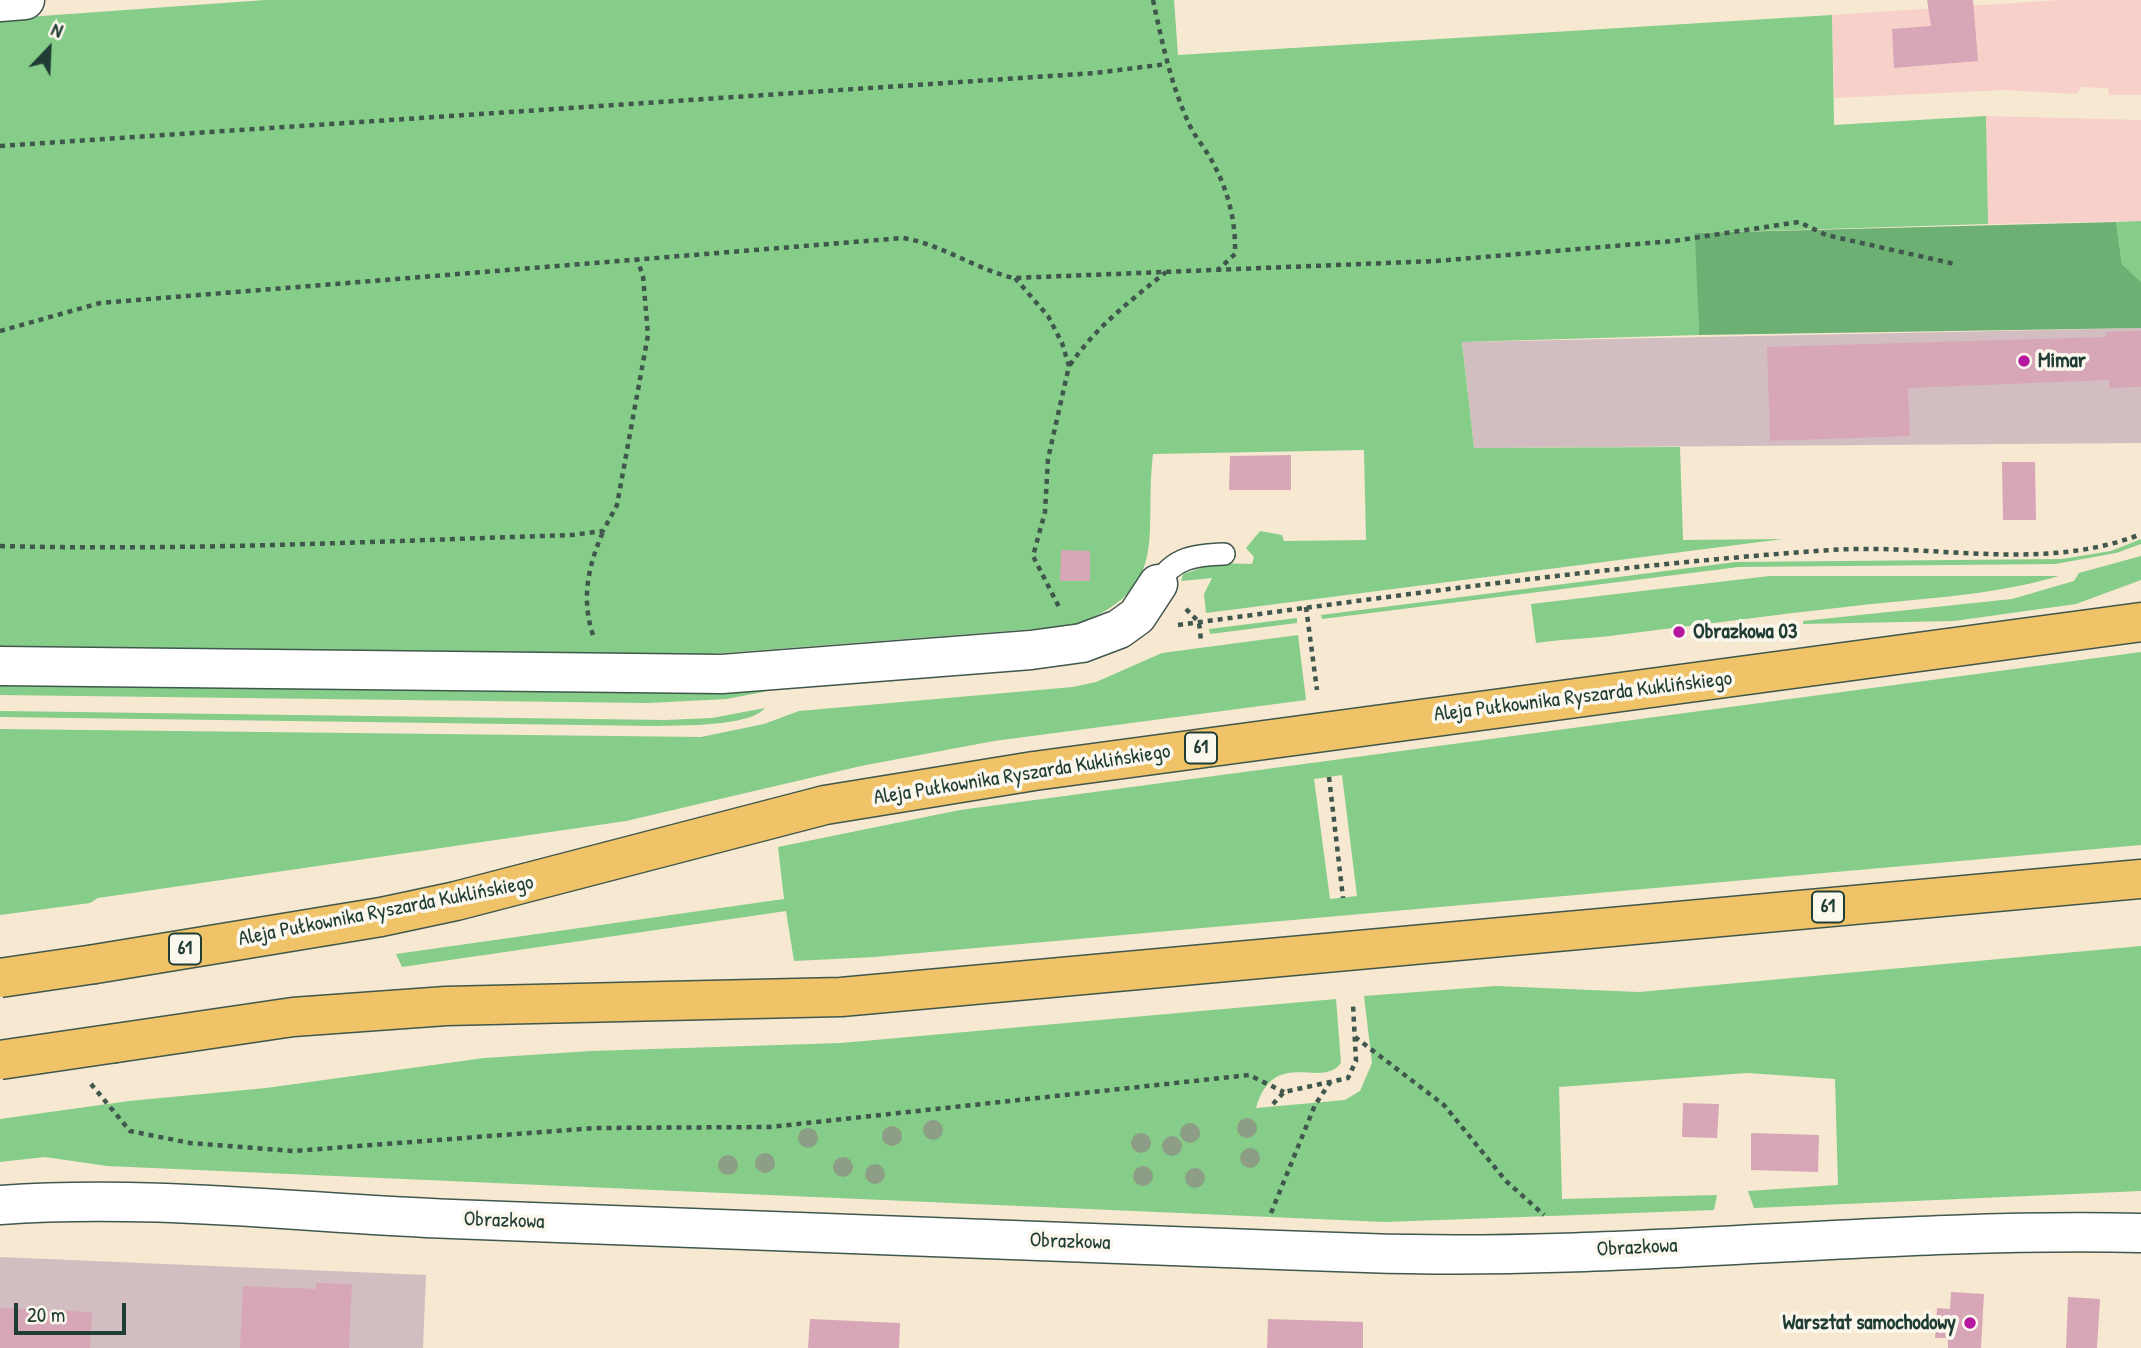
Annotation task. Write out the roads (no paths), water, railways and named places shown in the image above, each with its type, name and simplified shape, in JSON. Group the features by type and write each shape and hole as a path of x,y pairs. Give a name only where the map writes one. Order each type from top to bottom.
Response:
{"main road":[{"name":"Aleja Pułkownika Ryszarda Kuklińskiego","path":"0,978 380,917 456,901 825,806 890,794 1114,760 2140,622"},
{"name":"61","path":"0,1060 293,1017 446,1006 841,997 2141,879"}],"street":[{"path":"0,2 26,0"},
{"path":"0,666 722,674 1031,650 1082,643 1119,629 1137,616 1158,584"},
{"name":"Obrazkowa","path":"0,1205 91,1201 424,1217 1375,1254 1544,1252 2078,1231 2141,1233"}],"lane":[{"path":"1158,584 1169,567 1181,561 1198,555 1224,554"}],"place":[{"name":"Mimar","path":"2024,361"},
{"name":"Obrazkowa 03","path":"1679,632"},
{"name":"Warsztat samochodowy","path":"1970,1323"}]}
